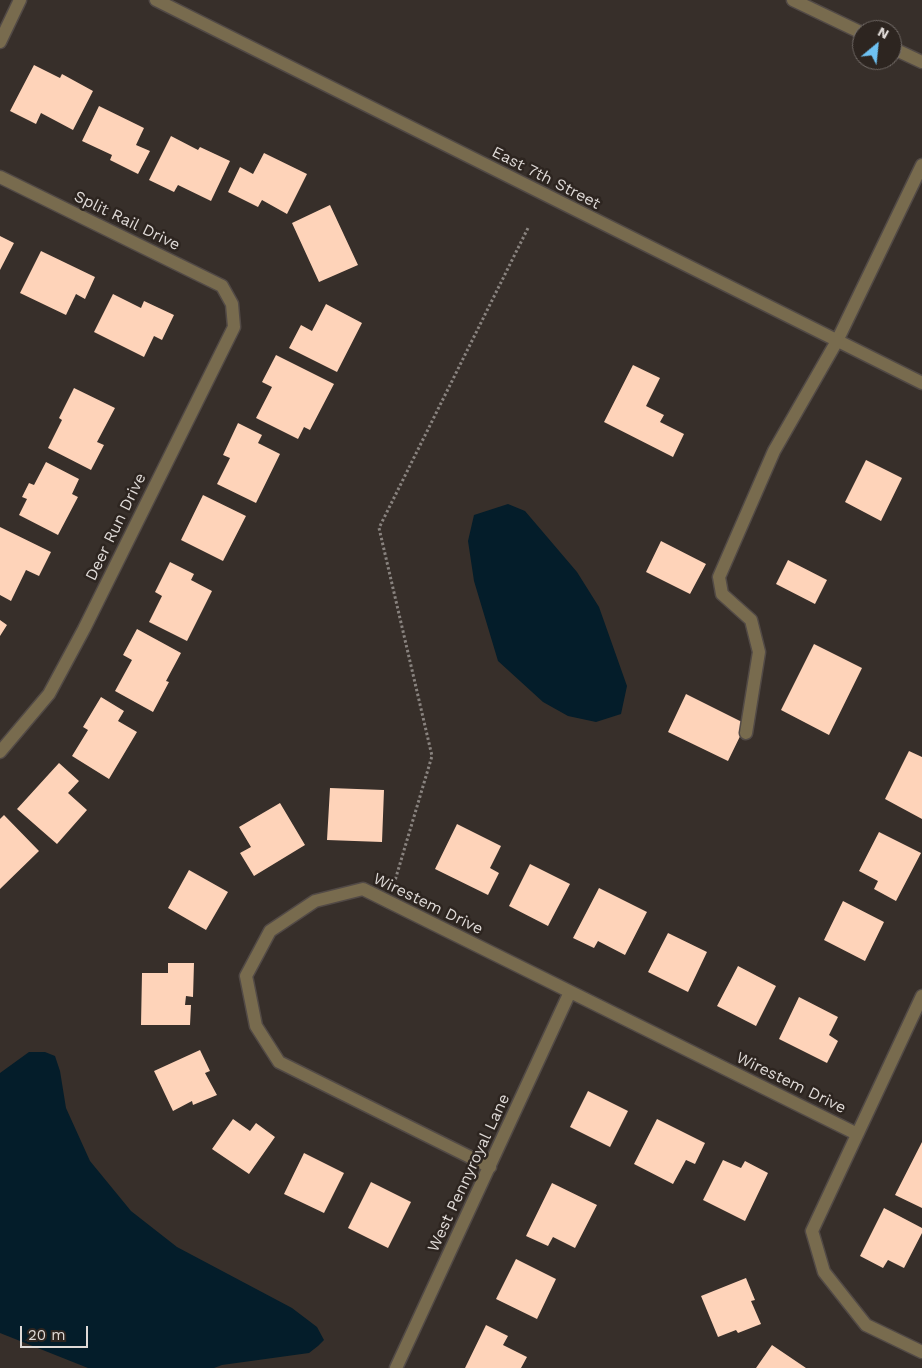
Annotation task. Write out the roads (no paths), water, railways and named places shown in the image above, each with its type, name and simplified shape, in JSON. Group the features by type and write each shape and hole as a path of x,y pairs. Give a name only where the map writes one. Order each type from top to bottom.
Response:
{"street":[{"path":"0,42 20,0"},
{"path":"793,0 852,28"},
{"name":"East 7th Street","path":"162,1 922,384"},
{"path":"902,53 922,62"},
{"path":"746,733 759,652 751,620 722,594 719,577 774,451 836,341 922,166"},
{"name":"Split Rail Drive","path":"0,177 222,286 232,304"},
{"name":"Deer Run Drive","path":"0,752 49,694 84,629 234,327 232,304"},
{"name":"Wirestem Drive","path":"490,1167 279,1062 256,1026 246,976 270,931 315,901 363,889 857,1134"},
{"name":"West Pennyroyal Lane","path":"396,1368 570,992"},
{"path":"922,996 812,1231 824,1272 866,1324 922,1352"}],"water":[{"path":"508,504 525,511 577,572 599,607 627,686 621,714 596,722 568,716 543,702 498,661 474,581 468,541 474,515"},
{"path":"29,1052 45,1052 55,1056 60,1071 66,1108 90,1161 131,1211 177,1247 292,1308 317,1327 324,1340 309,1353 222,1365 214,1368 88,1368 0,1333 0,1073"}]}
